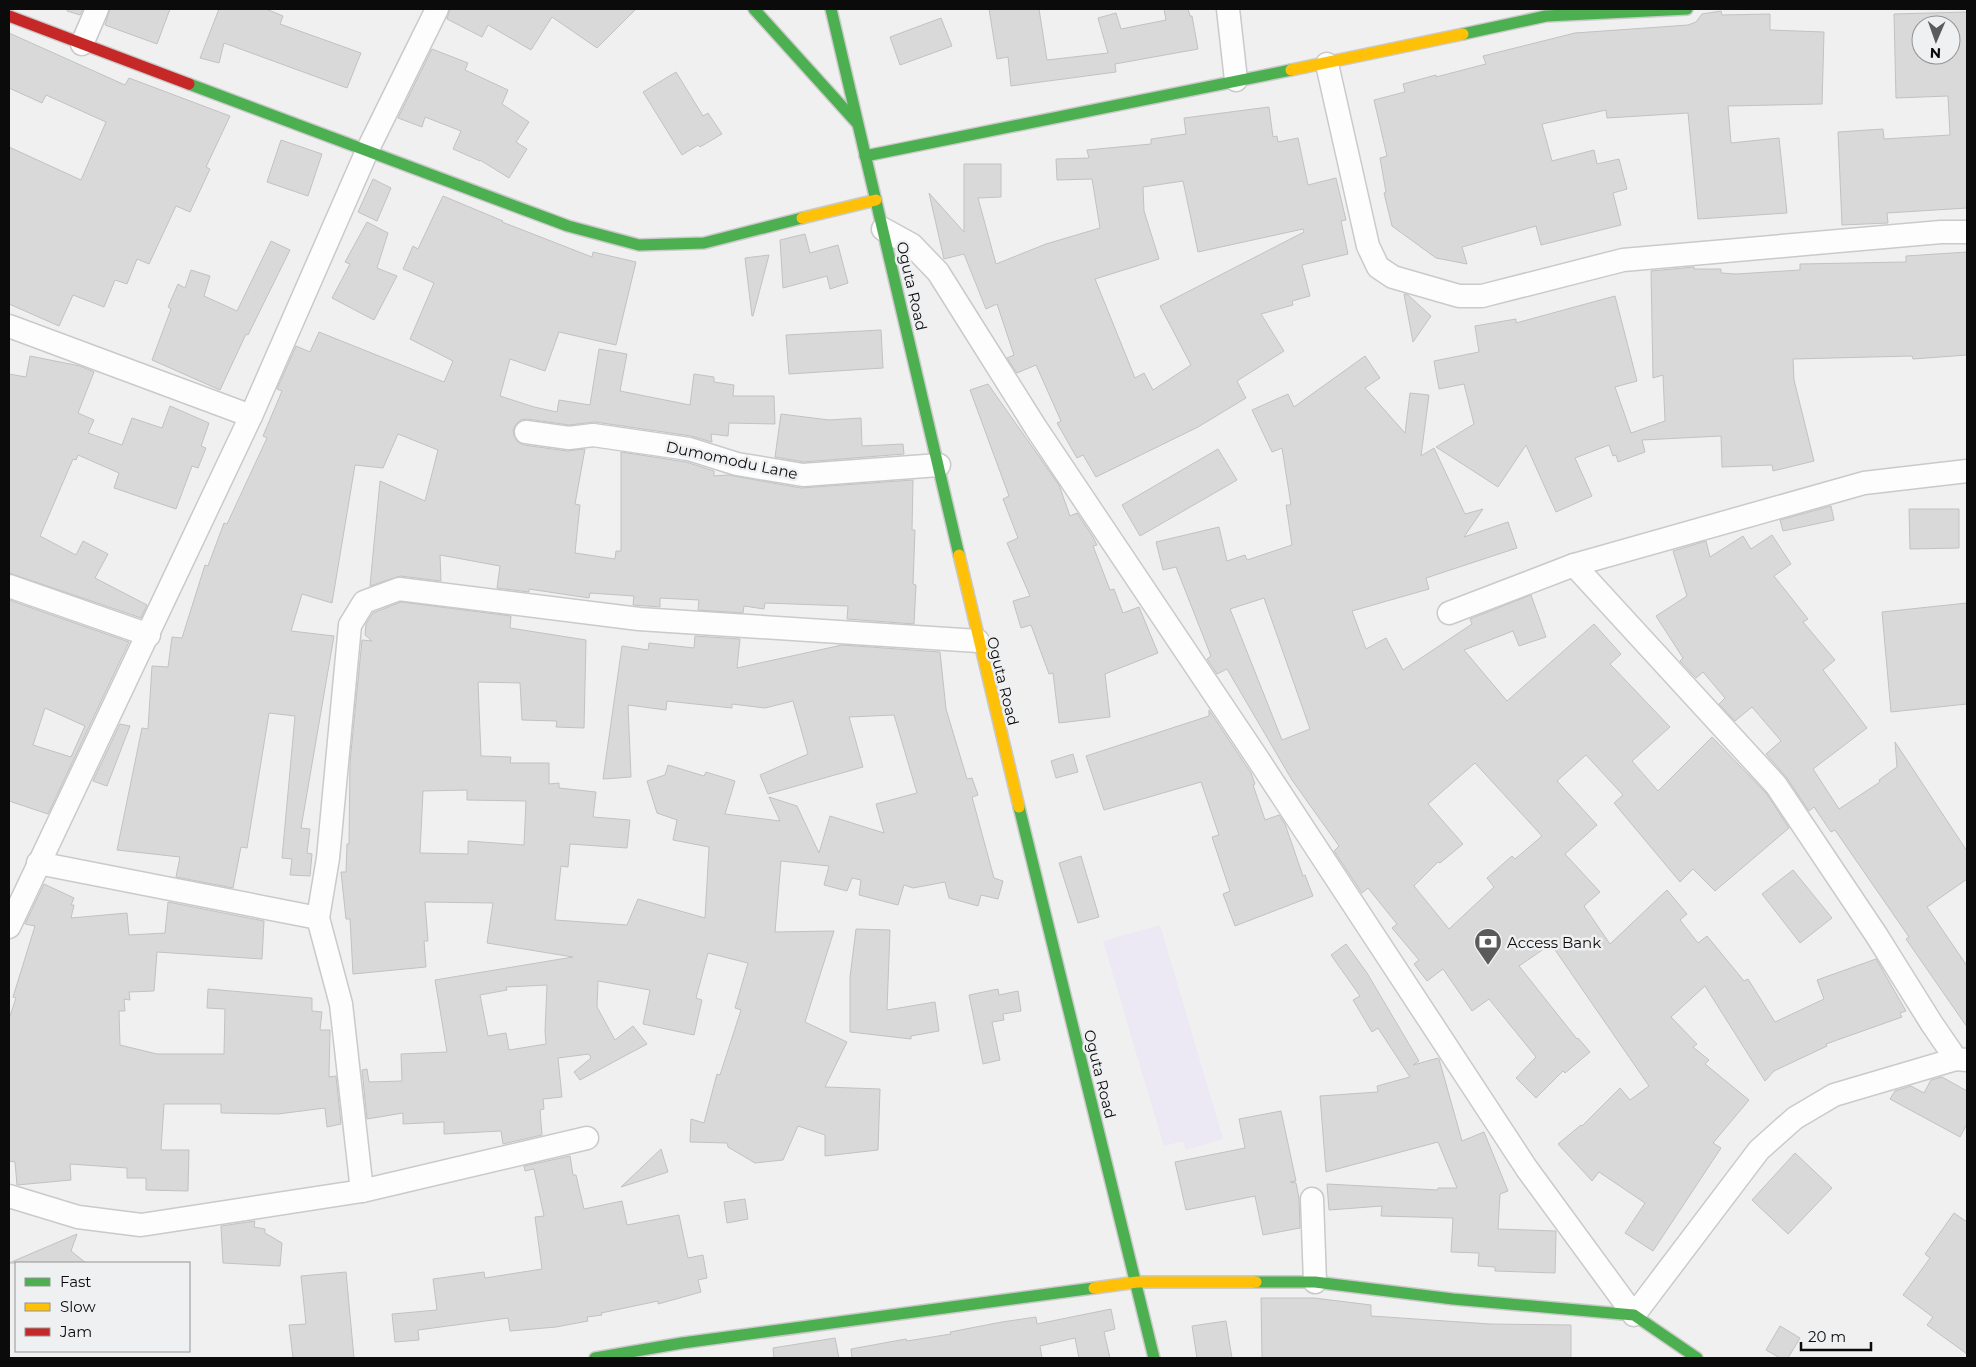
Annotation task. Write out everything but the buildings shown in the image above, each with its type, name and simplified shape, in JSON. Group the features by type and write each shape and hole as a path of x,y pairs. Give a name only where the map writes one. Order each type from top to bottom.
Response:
{"street":[{"path":"82,44 97,9"},
{"path":"9,927 38,863 149,635 251,416 367,151 437,9"},
{"path":"754,9 858,124"},
{"name":"Oguta Road","path":"831,9 939,465 978,641 1137,1282 1154,1358"},
{"path":"1228,9 1236,80"},
{"path":"865,156 1236,80 1327,64 1545,12 1687,9"},
{"path":"9,16 568,226 639,245 704,243 876,200"},
{"path":"1327,64 1368,246 1378,267 1393,277 1458,296 1482,296 1623,260 1941,232 1967,232"},
{"path":"883,229 912,245 938,272 1036,428 1256,756 1527,1169 1634,1315 1697,1358"},
{"path":"9,326 251,416"},
{"name":"Dumomodu Lane","path":"526,432 569,438 593,435 670,446 689,449 737,464 803,475 939,465"},
{"path":"1449,613 1574,565 1864,482 1967,471"},
{"path":"1574,565 1776,785 1877,936 1932,1024 1962,1060 1834,1095 1795,1118 1759,1150 1634,1315"},
{"path":"9,586 149,635"},
{"path":"362,1190 341,1004 318,918 328,858 350,625 364,602 399,589 638,619 978,641"},
{"path":"38,863 318,918"},
{"path":"9,1196 78,1218 142,1226 362,1190 587,1138"},
{"path":"1312,1199 1315,1282"},
{"path":"595,1358 682,1343 1137,1282 1315,1282 1453,1299 1634,1315"}],"shaded area":[{"path":"1160,925 1223,1139 1186,1150 1183,1141 1164,1146 1103,941"}],"traffic: fast":[{"path":"754,9 857,123"},
{"path":"831,9 959,555"},
{"path":"1463,34 1546,16 1687,9"},
{"path":"865,156 1291,70"},
{"path":"189,84 568,226 639,245 704,243 802,218"},
{"path":"1019,807 1154,1358"},
{"path":"1256,1282 1315,1282 1453,1299 1634,1315 1697,1358"},
{"path":"595,1358 682,1343 1094,1288"}],"traffic: slow":[{"path":"1291,70 1463,34"},
{"path":"802,218 876,200"},
{"path":"959,555 1019,807"},
{"path":"1094,1288 1137,1282 1256,1282"}],"traffic: jam":[{"path":"9,16 189,84"}],"place":[{"name":"Access Bank","path":"1488,966"}]}
